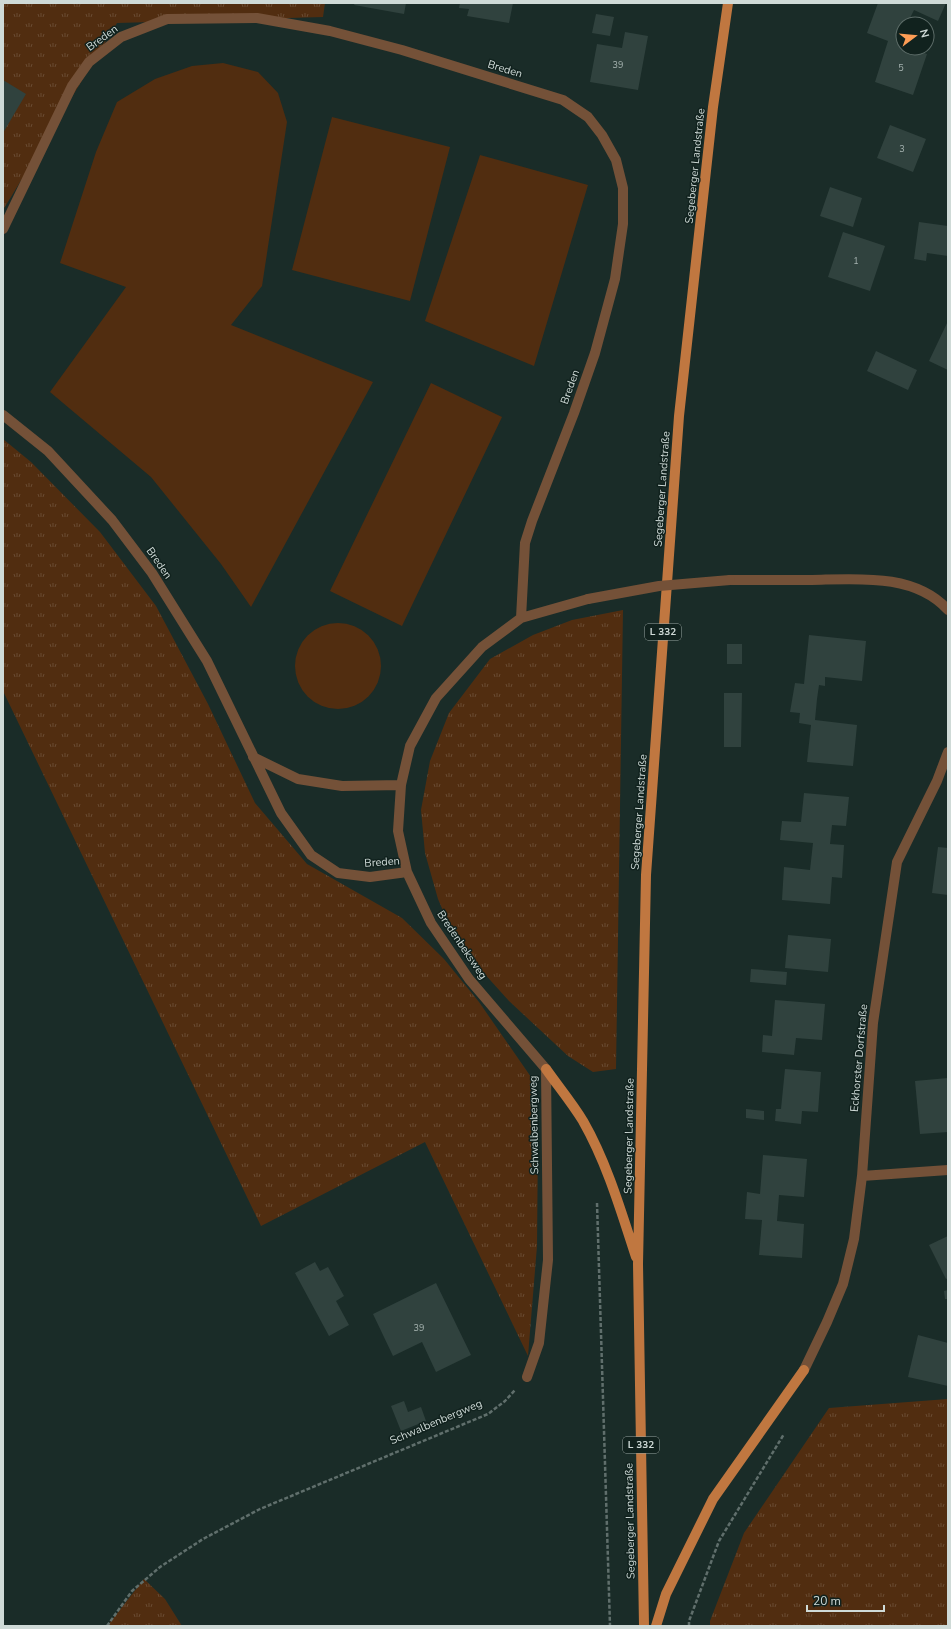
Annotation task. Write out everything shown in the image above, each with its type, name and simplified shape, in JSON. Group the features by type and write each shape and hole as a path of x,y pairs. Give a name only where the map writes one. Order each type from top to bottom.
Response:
{"main road":[{"name":"Segeberger Landstraße","path":"644,1626 638,1264 646,874 679,416 713,107 728,3"},
{"path":"546,1069 582,1119 595,1144 617,1200 638,1264"},
{"path":"656,1626 666,1594 713,1499 804,1370"}],"street":[{"name":"Breden","path":"3,229 72,86 89,62 121,37 166,18 257,18 330,31 402,50 563,100 588,117 602,135 616,160 623,188 623,224 615,279 595,353 574,413 532,521 526,543 521,618"},
{"name":"Breden","path":"3,415 48,451 112,520 152,573 207,661 281,813 311,856 338,873 370,878 407,872"},
{"name":"Bredenbeksweg","path":"546,1069 469,979 431,923 407,872 398,831 401,785 410,746 436,698 482,646 521,618 588,599 659,586 730,580 873,579 901,584 927,594 947,605"},
{"name":"Eckhorster Dorfstraße","path":"804,1370 843,1284 854,1239 862,1176 873,1023 897,862 936,781 948,752"},
{"path":"254,757 298,779 342,786 401,785"},
{"name":"Schwalbenbergweg","path":"527,1376 539,1343 548,1260 546,1069"},
{"path":"862,1176 948,1170"}],"path":[{"path":"597,1200 610,1626"},
{"name":"Schwalbenbergweg","path":"107,1626 132,1591 160,1567 203,1538 260,1509 488,1414 505,1402 527,1376"},
{"path":"689,1626 689,1621 719,1541 784,1433"}],"green space":[{"path":"3,3 325,3 323,17 117,23 3,210"},
{"path":"223,63 258,72 278,93 287,122 262,286 231,325 373,382 251,607 221,564 151,477 50,392 126,287 60,263 96,152 117,102 155,79 192,66"},
{"path":"332,117 450,147 410,301 292,270"},
{"path":"480,155 588,185 534,366 425,321"},
{"path":"431,383 502,417 402,626 330,591"},
{"path":"3,439 31,462 100,532 156,606 208,704 255,803 307,864 402,918 444,959 479,1002 531,1077 538,1136 537,1246 528,1356 425,1142 261,1226 3,691"},
{"path":"623,610 616,1069 593,1072 568,1056 509,1001 473,961 450,927 438,899 425,853 421,810 430,761 449,713 490,659 533,635 572,620"},
{"path":"338,623 346,624 362,630 374,642 380,658 380,674 374,690 362,702 346,708 338,709 330,708 314,702 302,690 296,674 295,666 296,658 302,642 314,630 330,624"},
{"path":"948,1399 948,1626 710,1626 710,1621 744,1533 829,1408"},
{"path":"144,1579 165,1599 182,1626 107,1626"}],"building":[{"path":"355,3 406,3 404,14 354,5"},
{"path":"460,3 513,3 509,23 467,16 469,9 459,8"},
{"path":"878,3 946,3 938,21 935,20 935,16 927,16 914,10 911,16 895,16 895,56 926,56 913,95 875,82 888,41 867,33"},
{"path":"596,14 614,17 610,36 592,33"},
{"path":"625,32 648,36 638,90 590,82 597,44 622,48"},
{"path":"3,80 26,94 3,133"},
{"path":"890,125 926,139 913,172 877,158"},
{"path":"830,187 862,198 853,227 820,216"},
{"path":"919,222 948,226 948,256 927,253 926,261 914,259"},
{"path":"843,232 885,246 870,291 828,277"},
{"path":"948,321 948,370 929,361"},
{"path":"876,351 917,370 908,390 867,371"},
{"path":"809,635 866,641 862,681 825,677 825,686 819,685 817,699 815,720 857,725 853,766 807,762 811,725 799,723 800,713 790,712 795,683 804,684"},
{"path":"727,644 742,644 742,664 727,664"},
{"path":"724,693 742,693 741,747 724,747"},
{"path":"804,793 849,797 846,826 832,825 830,844 844,845 842,878 832,877 830,904 782,900 784,867 810,870 813,843 780,840 782,821 801,822"},
{"path":"938,847 948,848 948,895 932,893"},
{"path":"788,935 831,939 828,972 785,968"},
{"path":"751,969 787,972 786,985 750,982"},
{"path":"775,1000 825,1004 822,1040 796,1038 794,1055 762,1052 763,1035 772,1036"},
{"path":"785,1069 821,1072 818,1112 802,1111 801,1124 775,1121 776,1109 781,1109"},
{"path":"948,1078 948,1132 920,1134 915,1081"},
{"path":"746,1109 764,1111 764,1120 746,1118"},
{"path":"763,1155 807,1159 804,1197 779,1195 777,1221 804,1224 802,1258 759,1255 762,1220 745,1219 747,1192 760,1194"},
{"path":"948,1236 948,1278 946,1279 929,1245"},
{"path":"315,1262 320,1271 328,1267 344,1296 336,1301 349,1325 329,1336 295,1273"},
{"path":"436,1283 471,1355 436,1372 422,1342 393,1356 373,1314"},
{"path":"948,1290 948,1299 945,1299 944,1291"},
{"path":"918,1335 948,1343 948,1386 908,1377"},
{"path":"404,1401 408,1412 421,1407 426,1421 401,1431 391,1406"}]}
